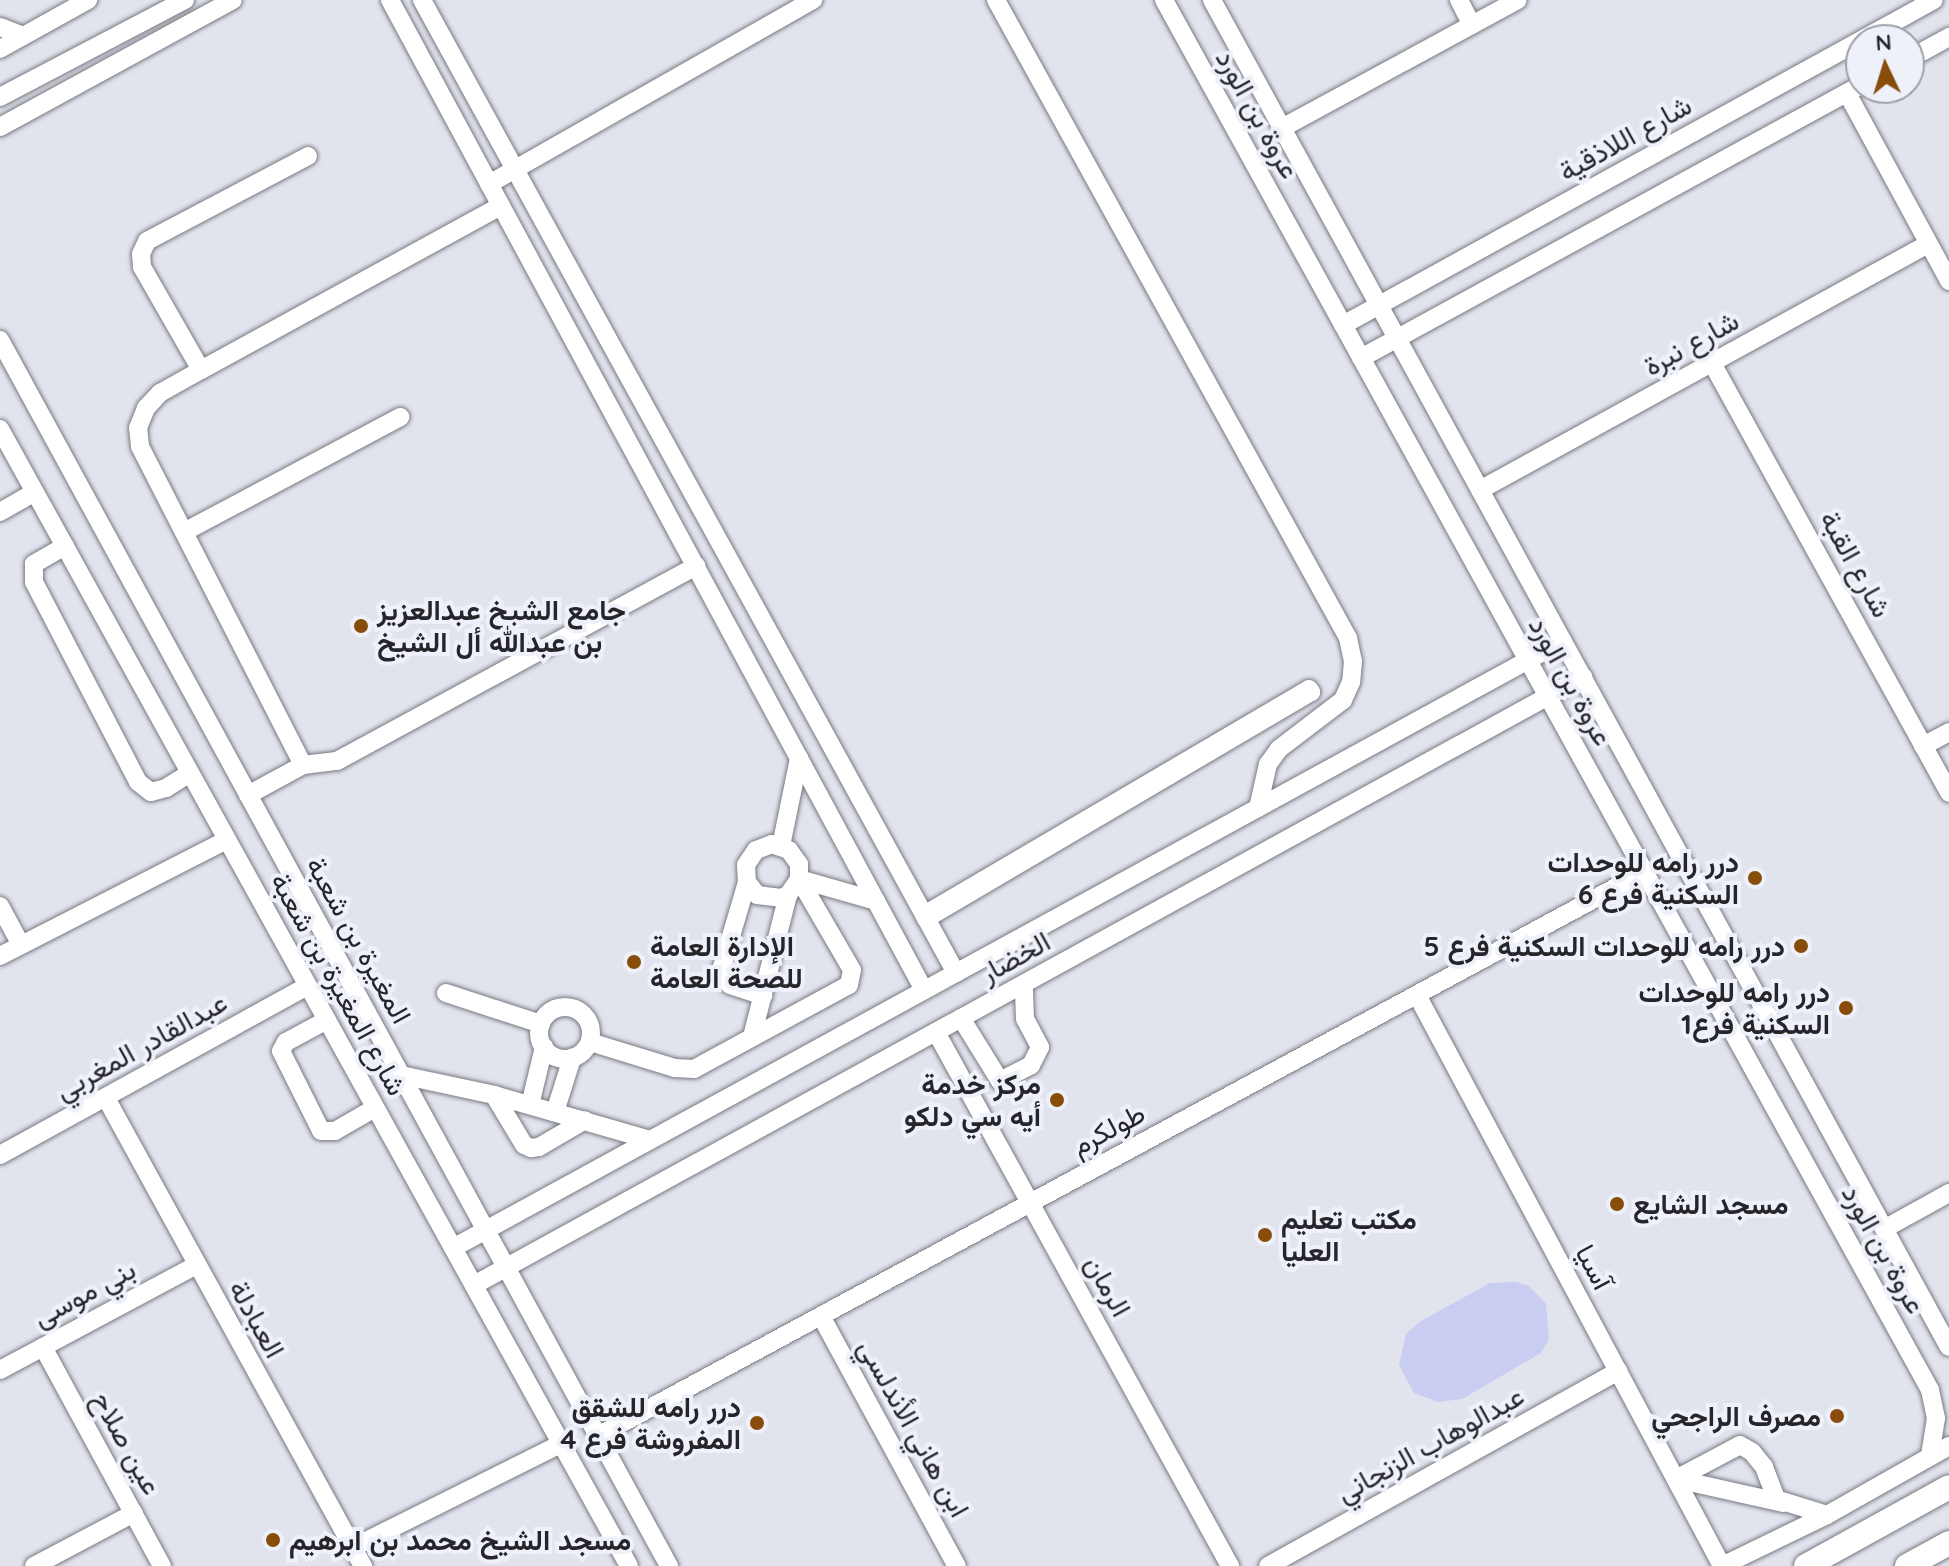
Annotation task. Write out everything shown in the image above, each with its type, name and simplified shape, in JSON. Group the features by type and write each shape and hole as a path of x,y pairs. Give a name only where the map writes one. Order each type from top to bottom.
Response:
{"main road":[{"path":"1806,1566 1949,1487"},
{"path":"1907,1566 1949,1543"}],"street":[{"path":"0,49 88,0"},
{"path":"0,97 185,0"},
{"path":"0,127 233,0"},
{"path":"390,0 924,990"},
{"path":"422,0 956,973"},
{"path":"489,184 813,0"},
{"path":"996,0 1348,638 1353,661 1351,682 1343,700 1279,749 1268,764 1258,808"},
{"name":"عروة بن الورد","path":"1164,0 1644,872 1940,1390"},
{"name":"عروة بن الورد","path":"1212,0 1949,1347"},
{"path":"1459,0 1472,25"},
{"path":"1282,128 1518,0"},
{"name":"شارع اللاذقية","path":"1343,325 1934,0"},
{"path":"156,15 167,36"},
{"path":"0,27 21,35"},
{"path":"1925,50 1949,37"},
{"path":"1361,358 1845,94"},
{"path":"1861,104 1949,281"},
{"path":"201,370 142,267 141,254 147,241 308,156"},
{"path":"303,765 140,446 138,428 146,408 160,393 501,206"},
{"name":"شارع نبرة","path":"1480,490 1928,244"},
{"name":"المغيرة بن شعبة","path":"0,340 669,1566"},
{"name":"شارع القبة","path":"1712,363 1949,793"},
{"path":"596,383 624,368"},
{"path":"184,532 400,417"},
{"name":"شارع المغيرة بن شعبة","path":"0,429 7,458 35,492 629,1566"},
{"path":"0,512 35,492"},
{"path":"65,546 34,564 34,582 138,782 151,792 166,788 190,773"},
{"path":"248,795 303,765 337,761 696,566"},
{"path":"726,623 756,608"},
{"name":"الخضار","path":"453,1248 1563,641"},
{"name":"الخضار","path":"474,1285 1583,677"},
{"path":"747,882 765,898 794,887 881,909 922,912 1311,692 1309,689 922,912"},
{"path":"1923,746 1949,732"},
{"path":"781,846 799,758"},
{"path":"0,956 227,840"},
{"path":"752,1037 794,887 795,856 781,846 763,846 749,857 747,882 722,967 724,979 730,985 763,996"},
{"name":"طولكرم","path":"598,1436 1644,872"},
{"path":"590,1042 684,1070 694,1069 849,985 853,978 852,970 794,887"},
{"path":"0,906 21,945"},
{"path":"961,1018 1000,1081 1031,1065 1040,1047 1025,1019 1024,984"},
{"name":"عبدالقادر المغربي","path":"0,1155 308,986"},
{"path":"446,993 541,1024"},
{"name":"آسيا","path":"1417,995 1722,1566"},
{"path":"555,1112 572,1058 590,1042 591,1026 574,1008 558,1007 541,1024 540,1040 556,1057 572,1058"},
{"path":"327,1020 286,1042 281,1051 321,1131 335,1131 375,1108"},
{"name":"الرمان","path":"936,1032 1230,1566"},
{"path":"530,1105 544,1047"},
{"path":"401,1075 494,1095 650,1140"},
{"path":"494,1095 524,1145 531,1148 539,1147 585,1120"},
{"name":"العبادلة","path":"106,1098 195,1266 363,1566"},
{"path":"1884,1229 1949,1193"},
{"name":"بني موسى","path":"0,1370 195,1266"},
{"name":"ابن هاني الأندلسي","path":"821,1316 957,1566"},
{"name":"عين صلاح","path":"43,1347 162,1566"},
{"name":"عبدالوهاب الزنجاني","path":"1268,1566 1618,1371"},
{"path":"1930,1457 1940,1390"},
{"path":"352,1548 561,1444"},
{"path":"1676,1479 1740,1445 1752,1452 1764,1467 1776,1499 1783,1503"},
{"path":"1722,1566 1827,1515 1949,1446"},
{"path":"1676,1479 1827,1515"},
{"path":"34,1566 134,1513"}],"shaded area":[{"path":"1516,1282 1529,1286 1546,1304 1549,1339 1541,1353 1462,1399 1438,1402 1414,1393 1399,1365 1406,1334 1421,1321 1490,1283"}],"place":[{"name":"جامع الشيخ عبدالعزيز بن عبدالله أل الشيخ","path":"361,626"},
{"name":"درر رامه للوحدات السكنية فرع 6","path":"1755,878"},
{"name":"درر رامه للوحدات السكنية فرع 5","path":"1801,946"},
{"name":"الإدارة العامة للصحة العامة","path":"634,962"},
{"name":"درر رامه للوحدات السكنية فرع1","path":"1846,1008"},
{"name":"مركز خدمة أيه سي دلكو","path":"1057,1100"},
{"name":"مسجد الشايع","path":"1617,1204"},
{"name":"مكتب تعليم العليا","path":"1265,1235"},
{"name":"مصرف الراجحي","path":"1837,1416"},
{"name":"درر رامه للشقق المفروشة فرع 4","path":"757,1423"},
{"name":"مسجد الشيخ محمد بن ابرهيم","path":"273,1540"}]}
